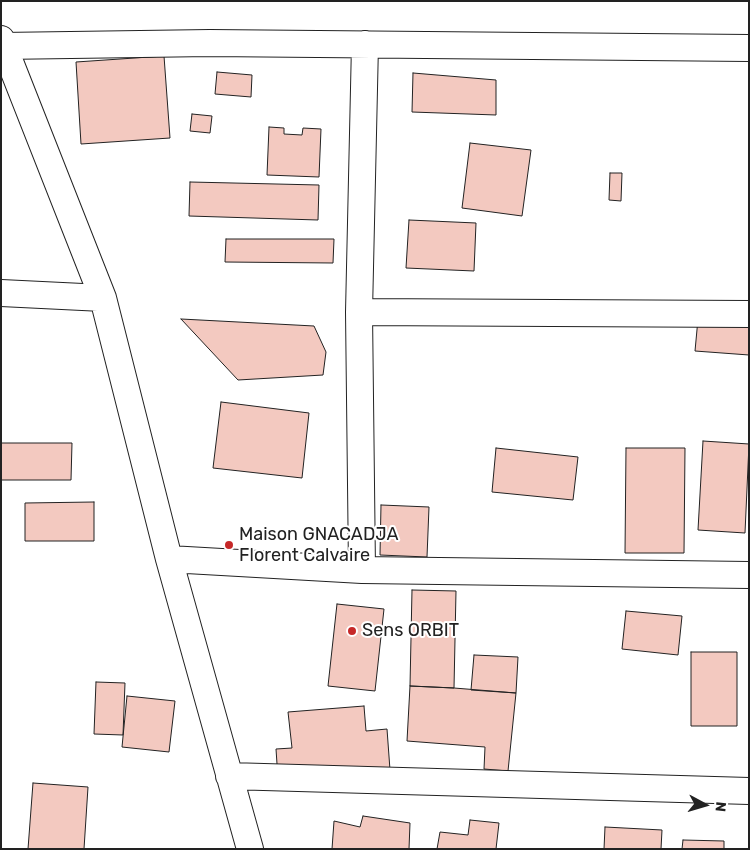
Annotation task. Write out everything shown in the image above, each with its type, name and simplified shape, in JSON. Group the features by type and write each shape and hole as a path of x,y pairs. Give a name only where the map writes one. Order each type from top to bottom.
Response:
{"street":[{"path":"250,849 169,558 103,298 2,44 365,44 749,48"},
{"path":"362,570 359,312 365,44"},
{"path":"1,292 103,298"},
{"path":"359,312 749,314"},
{"path":"169,558 362,570 749,575"},
{"path":"229,776 749,792"}],"building":[{"path":"164,56 170,138 81,144 76,62"},
{"path":"217,72 252,75 251,97 215,94"},
{"path":"413,73 496,80 496,115 412,112"},
{"path":"192,114 212,116 210,133 190,131"},
{"path":"269,127 284,128 284,134 302,135 303,128 321,129 319,177 267,175"},
{"path":"470,143 531,150 522,216 462,208"},
{"path":"610,173 622,173 621,201 609,200"},
{"path":"190,182 319,185 318,220 189,216"},
{"path":"409,220 476,223 474,271 406,268"},
{"path":"226,239 334,239 333,263 225,262"},
{"path":"181,319 314,326 326,352 323,375 238,380"},
{"path":"698,319 749,322 749,355 695,351"},
{"path":"221,402 309,413 302,478 213,468"},
{"path":"703,441 749,444 745,533 698,530"},
{"path":"1,443 72,443 71,480 1,480"},
{"path":"496,448 578,457 573,500 492,492"},
{"path":"626,448 685,448 684,553 625,553"},
{"path":"94,502 94,541 25,541 25,503"},
{"path":"381,505 429,507 427,557 380,555"},
{"path":"412,590 456,591 454,688 410,686"},
{"path":"337,604 384,609 375,691 328,686"},
{"path":"626,611 682,616 678,655 622,649"},
{"path":"691,652 737,652 737,726 691,726"},
{"path":"474,655 518,657 516,693 471,690"},
{"path":"96,682 125,683 123,735 94,734"},
{"path":"410,686 516,693 508,771 484,769 485,747 407,741"},
{"path":"127,696 175,701 169,752 122,747"},
{"path":"364,706 366,731 387,729 390,770 278,779 276,749 292,748 288,712"},
{"path":"33,783 88,787 84,849 28,849"},
{"path":"363,816 410,823 409,849 332,849 334,821 360,827"},
{"path":"470,820 499,823 496,849 437,849 440,832 468,835"},
{"path":"605,827 662,830 661,849 604,849"},
{"path":"683,840 724,841 724,849 682,849"}],"place":[{"name":"Maison GNACADJA Florent Calvaire","path":"229,545"},
{"name":"Sens ORBIT","path":"352,631"}]}
